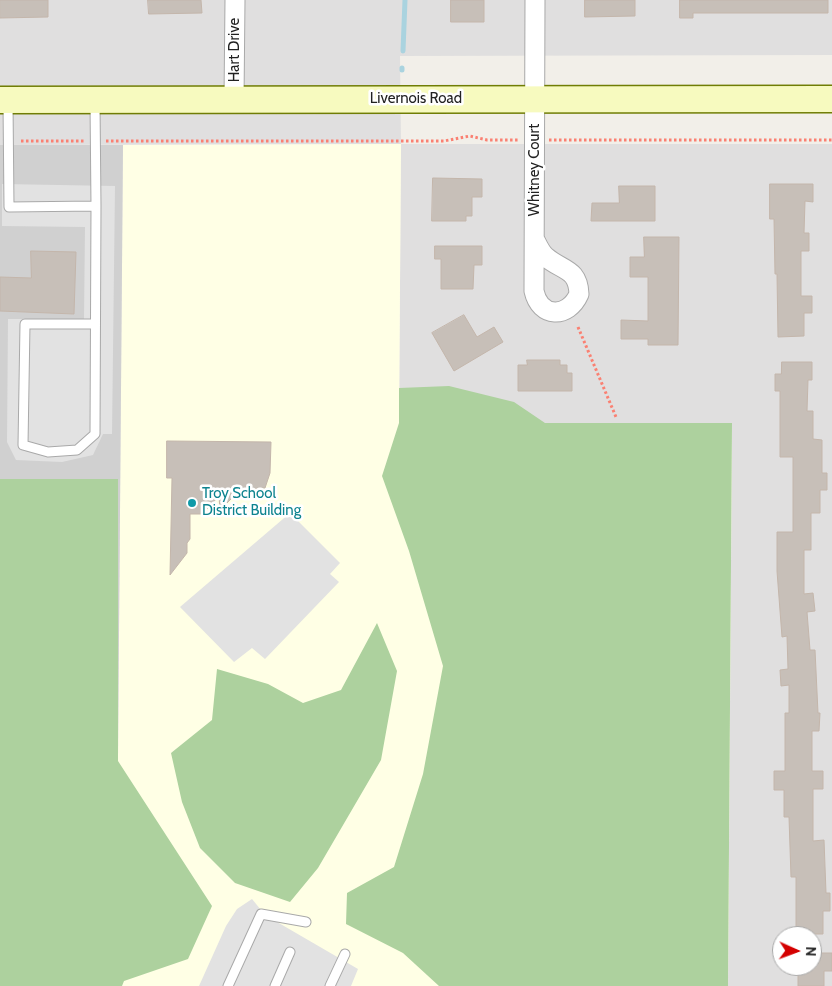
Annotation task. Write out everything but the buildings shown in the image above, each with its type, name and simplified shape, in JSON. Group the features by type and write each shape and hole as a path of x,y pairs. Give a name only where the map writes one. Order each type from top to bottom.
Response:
{"main road":[{"name":"Livernois Road","path":"4,100 832,99"}],"street":[{"name":"Hart Drive","path":"234,0 234,100"},
{"name":"Whitney Court","path":"534,240 535,0"}],"lane":[{"path":"4,100 8,141 8,207 96,206"},
{"path":"95,324 25,324 23,445 48,452 77,450 95,434 96,100"},
{"path":"228,986 261,914 306,922"},
{"path":"275,986 290,952"},
{"path":"330,986 345,954"}],"path":[{"path":"8,141 444,141 470,136 487,140 524,140"},
{"path":"546,140 832,140"},
{"path":"578,327 616,417"}],"shaded area":[{"path":"0,0 832,0 832,55 400,56 401,144 0,145"},
{"path":"401,144 832,144 832,986 728,986 732,423 399,423"},
{"path":"401,144 399,423 732,423 728,986 0,986 117,878 123,145"},
{"path":"0,145 123,145 117,879 0,879"},
{"path":"2,184 115,186 112,434 103,434 93,455 62,462 16,460 7,442 8,319 84,319 85,227 2,226"},
{"path":"290,513 340,563 330,574 339,582 265,659 252,648 234,662 180,607"},
{"path":"252,899 265,915 358,969 351,986 199,986 226,926 237,909"}],"green space":[{"path":"449,386 514,402 545,423 732,423 728,986 439,986 403,953 346,924 347,893 394,867 423,774 443,666 409,551 382,476 399,423 399,388"},
{"path":"0,479 118,479 118,761 212,906 188,959 124,981 122,986 0,986"},
{"path":"377,623 397,671 381,760 318,868 290,902 235,883 200,848 182,802 171,753 212,720 217,669 268,684 303,703 341,690"}],"waterway":[{"path":"403,51 405,0"}],"place":[{"name":"Troy School District Building","path":"192,503"}]}
